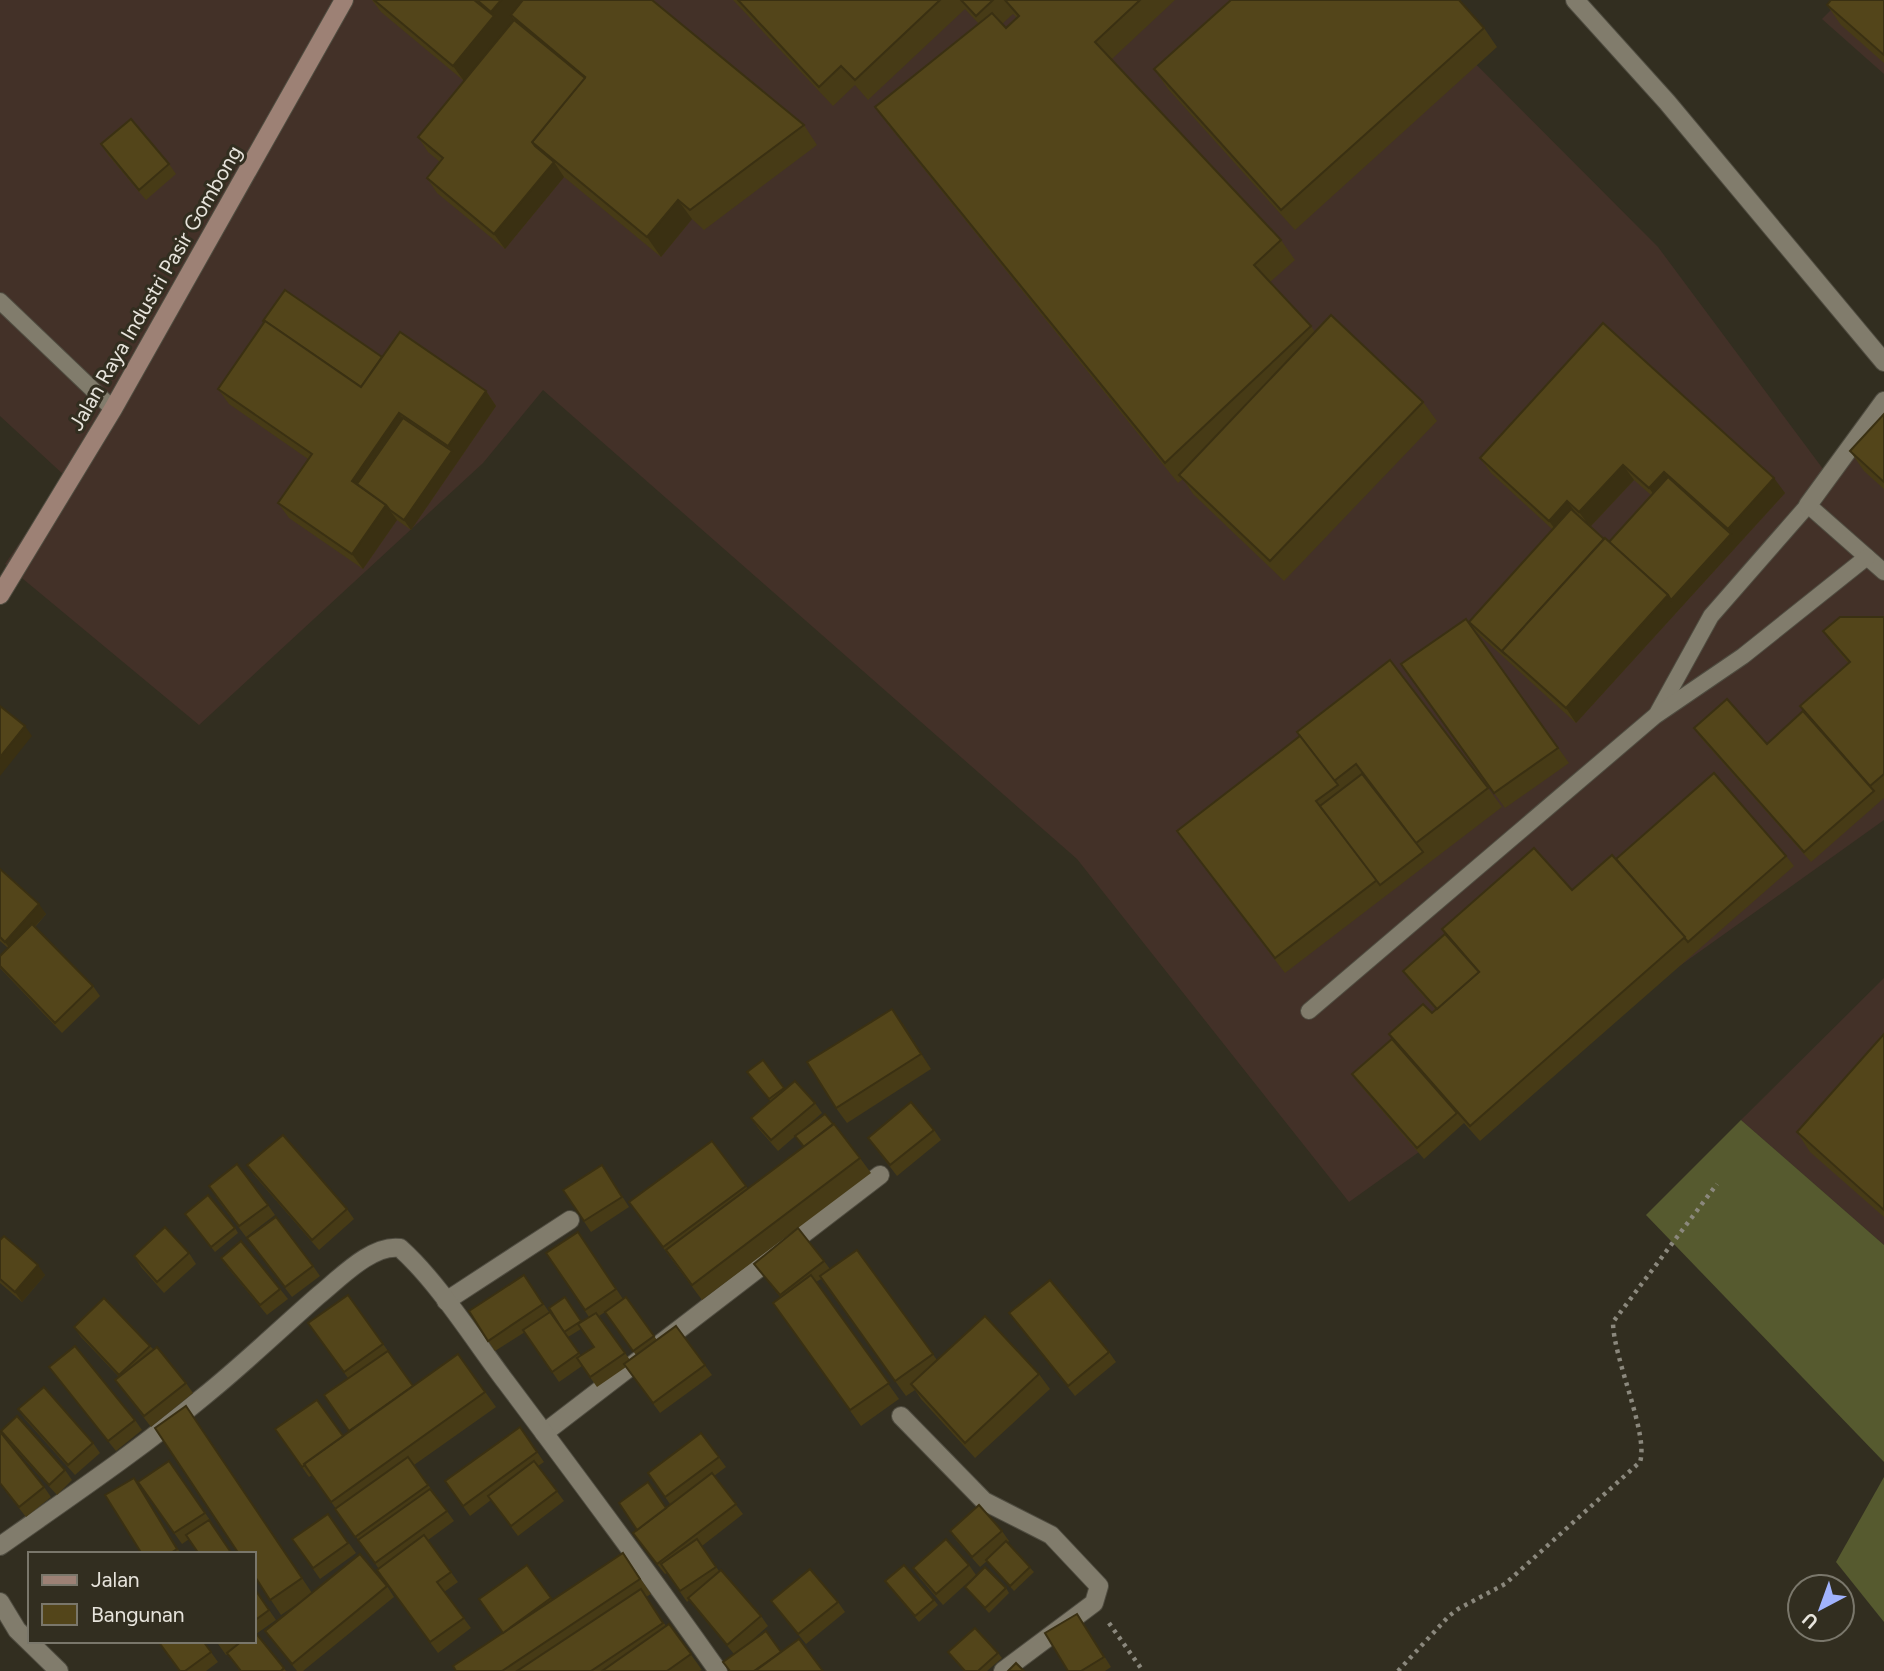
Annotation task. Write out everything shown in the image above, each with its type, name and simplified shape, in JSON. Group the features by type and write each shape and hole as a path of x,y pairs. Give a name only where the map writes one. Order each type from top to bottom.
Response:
{"main road":[{"name":"Jalan Raya Industri Pasir Gombong","path":"0,595 113,410 344,0"}],"street":[{"path":"1575,0 1667,102 1884,362"},
{"path":"1808,505 1884,401"},
{"path":"544,1433 880,1175"},
{"path":"446,1301 570,1220"},
{"path":"0,1546 202,1398 338,1280 381,1249 400,1248 446,1301 627,1542 719,1671"},
{"path":"901,1416 984,1501 1051,1535 1099,1586 1094,1603 1003,1671"},
{"path":"0,1602 18,1630 28,1640"},
{"path":"31,1643 59,1671"}],"lane":[{"path":"0,301 113,410"},
{"path":"1656,716 1711,616 1808,505 1884,572"},
{"path":"1309,1011 1656,716 1743,656 1867,557"}],"path":[{"path":"1398,1671 1449,1616 1505,1584 1640,1462 1641,1443 1617,1353 1612,1322 1717,1184"},
{"path":"1094,1603 1143,1671"}],"shaded area":[{"path":"0,0 1412,0 1658,247 1832,481 1884,423 1884,820 1349,1202 1077,859 543,390 483,463 199,725 5,564 65,476 0,416"},
{"path":"1841,0 1884,0 1884,74 1822,19"},
{"path":"1884,978 1884,1245 1741,1120"}],"green space":[{"path":"1741,1120 1884,1245 1884,1462 1646,1215"},
{"path":"1884,1477 1884,1622 1856,1587 1856,1573 1845,1573 1836,1562"}],"building":[{"path":"374,0 474,0 494,16 453,66"},
{"path":"477,0 501,0 491,12"},
{"path":"523,0 652,0 804,125 690,210 678,200 647,237 532,142 585,77 511,15"},
{"path":"738,0 940,0 855,80 841,66 819,87"},
{"path":"961,0 993,0 976,16"},
{"path":"1005,0 1140,0 1095,42 1281,240 1254,265 1311,326 1165,463 875,107 992,13 1006,28 1019,16"},
{"path":"1231,0 1459,0 1484,28 1281,210 1154,69"},
{"path":"1831,0 1884,0 1884,55 1827,5"},
{"path":"514,20 585,78 532,142 554,162 494,234 427,178 443,158 418,137"},
{"path":"131,119 169,164 139,190 101,144"},
{"path":"285,290 382,357 361,387 263,321"},
{"path":"1331,315 1423,402 1270,561 1179,475"},
{"path":"265,321 361,387 400,332 486,391 448,446 399,413 352,481 386,505 352,554 278,503 312,454 218,389"},
{"path":"1603,323 1774,478 1728,529 1664,472 1649,488 1623,465 1579,512 1567,501 1549,521 1480,458"},
{"path":"1884,414 1884,482 1850,451"},
{"path":"403,418 452,451 404,520 357,484"},
{"path":"1668,477 1731,534 1671,600 1609,542"},
{"path":"1571,509 1604,539 1502,651 1506,655 1469,622"},
{"path":"1605,538 1668,595 1566,708 1502,651"},
{"path":"1840,617 1884,617 1884,774 1870,786 1800,706 1850,662 1823,631"},
{"path":"1466,619 1558,748 1494,793 1401,664"},
{"path":"1390,660 1488,788 1416,843 1356,764 1334,781 1297,732"},
{"path":"1727,699 1767,744 1803,711 1874,791 1804,852 1694,728"},
{"path":"0,706 25,726 0,757"},
{"path":"1300,736 1338,785 1316,801 1377,880 1275,958 1177,831"},
{"path":"1714,773 1786,856 1688,942 1616,859"},
{"path":"1362,774 1423,852 1380,885 1320,806"},
{"path":"1534,848 1572,890 1612,855 1685,937 1470,1126 1389,1034 1423,1004 1432,1013 1479,972 1442,929"},
{"path":"0,869 39,904 5,942 0,937"},
{"path":"32,924 93,986 55,1023 0,966 0,956"},
{"path":"1445,934 1479,972 1437,1009 1403,971"},
{"path":"892,1009 921,1054 836,1108 807,1062"},
{"path":"1884,1034 1884,1210 1797,1132"},
{"path":"1392,1039 1457,1113 1417,1148 1352,1074"},
{"path":"763,1060 784,1088 769,1099 747,1072"},
{"path":"795,1081 815,1103 771,1140 751,1118"},
{"path":"911,1102 934,1130 890,1165 868,1138"},
{"path":"825,1114 833,1124 804,1147 795,1136"},
{"path":"834,1124 860,1158 692,1285 666,1250"},
{"path":"283,1135 347,1209 312,1240 247,1165"},
{"path":"712,1141 746,1186 663,1247 629,1202"},
{"path":"237,1164 268,1205 239,1226 209,1186"},
{"path":"602,1165 622,1197 584,1221 563,1190"},
{"path":"208,1195 235,1228 211,1247 185,1214"},
{"path":"276,1217 313,1266 285,1287 247,1238"},
{"path":"165,1227 189,1253 157,1282 134,1256"},
{"path":"798,1228 824,1261 780,1295 754,1264"},
{"path":"578,1232 616,1289 585,1310 546,1253"},
{"path":"4,1236 38,1265 15,1292 0,1279 0,1240"},
{"path":"241,1241 280,1289 260,1305 221,1258"},
{"path":"857,1250 933,1354 895,1381 820,1276"},
{"path":"524,1275 543,1304 488,1341 469,1311"},
{"path":"811,1275 889,1383 850,1410 773,1303"},
{"path":"1050,1280 1109,1352 1068,1386 1009,1313"},
{"path":"348,1295 383,1344 344,1372 308,1323"},
{"path":"565,1297 581,1321 564,1332 549,1308"},
{"path":"626,1297 654,1336 633,1351 605,1312"},
{"path":"104,1298 150,1346 119,1375 74,1327"},
{"path":"550,1312 579,1353 552,1372 523,1330"},
{"path":"596,1313 625,1353 590,1377 577,1358 594,1347 578,1324"},
{"path":"985,1316 1039,1374 965,1443 911,1384"},
{"path":"676,1326 705,1365 653,1403 624,1364"},
{"path":"75,1346 135,1420 108,1441 49,1367"},
{"path":"157,1347 186,1383 144,1416 115,1380"},
{"path":"388,1351 413,1386 349,1431 324,1395"},
{"path":"458,1354 485,1392 331,1502 304,1464"},
{"path":"44,1387 93,1443 68,1465 18,1409"},
{"path":"317,1400 343,1436 302,1467 275,1429"},
{"path":"186,1406 302,1578 270,1600 256,1578 256,1552 238,1552 155,1428"},
{"path":"17,1416 65,1470 49,1485 1,1431"},
{"path":"520,1427 537,1452 463,1506 445,1481"},
{"path":"1,1433 44,1487 19,1507 0,1483"},
{"path":"701,1433 719,1457 665,1497 648,1473"},
{"path":"408,1457 428,1485 355,1537 335,1509"},
{"path":"169,1461 205,1513 174,1533 138,1482"},
{"path":"534,1461 557,1491 511,1526 488,1496"},
{"path":"712,1473 736,1504 657,1564 633,1533"},
{"path":"134,1478 177,1549 172,1552 141,1552 105,1495"},
{"path":"648,1482 666,1508 637,1530 619,1503"},
{"path":"430,1489 447,1511 375,1563 358,1540"},
{"path":"979,1505 1002,1531 972,1557 950,1531"},
{"path":"328,1514 348,1543 313,1568 292,1539"},
{"path":"209,1520 231,1552 198,1552 186,1535"},
{"path":"424,1535 451,1572 437,1582 464,1618 430,1642 377,1570"},
{"path":"697,1539 716,1567 680,1591 661,1564"},
{"path":"946,1539 969,1565 936,1594 913,1568"},
{"path":"1006,1541 1030,1567 1010,1586 986,1560"},
{"path":"623,1553 640,1579 502,1671 456,1671 453,1666"},
{"path":"360,1554 387,1586 292,1664 265,1631"},
{"path":"527,1565 551,1598 503,1633 479,1599"},
{"path":"904,1565 934,1600 915,1616 885,1581"},
{"path":"985,1567 1006,1588 985,1608 965,1587"},
{"path":"810,1569 838,1602 798,1634 771,1601"},
{"path":"721,1570 761,1616 727,1645 688,1598"},
{"path":"641,1589 663,1623 591,1671 517,1671"},
{"path":"256,1591 269,1610 256,1620"},
{"path":"1077,1614 1104,1657 1081,1671 1068,1671 1045,1633"},
{"path":"669,1624 691,1654 667,1671 602,1671"},
{"path":"975,1628 998,1653 978,1671 965,1671 948,1652"},
{"path":"766,1631 781,1652 754,1671 730,1671 723,1662"},
{"path":"256,1633 284,1668 281,1671 241,1671 227,1653 240,1643 256,1643"},
{"path":"799,1639 823,1671 755,1671"},
{"path":"159,1643 204,1643 211,1652 185,1671 180,1671"},
{"path":"1016,1663 1024,1671 1008,1671"}]}
